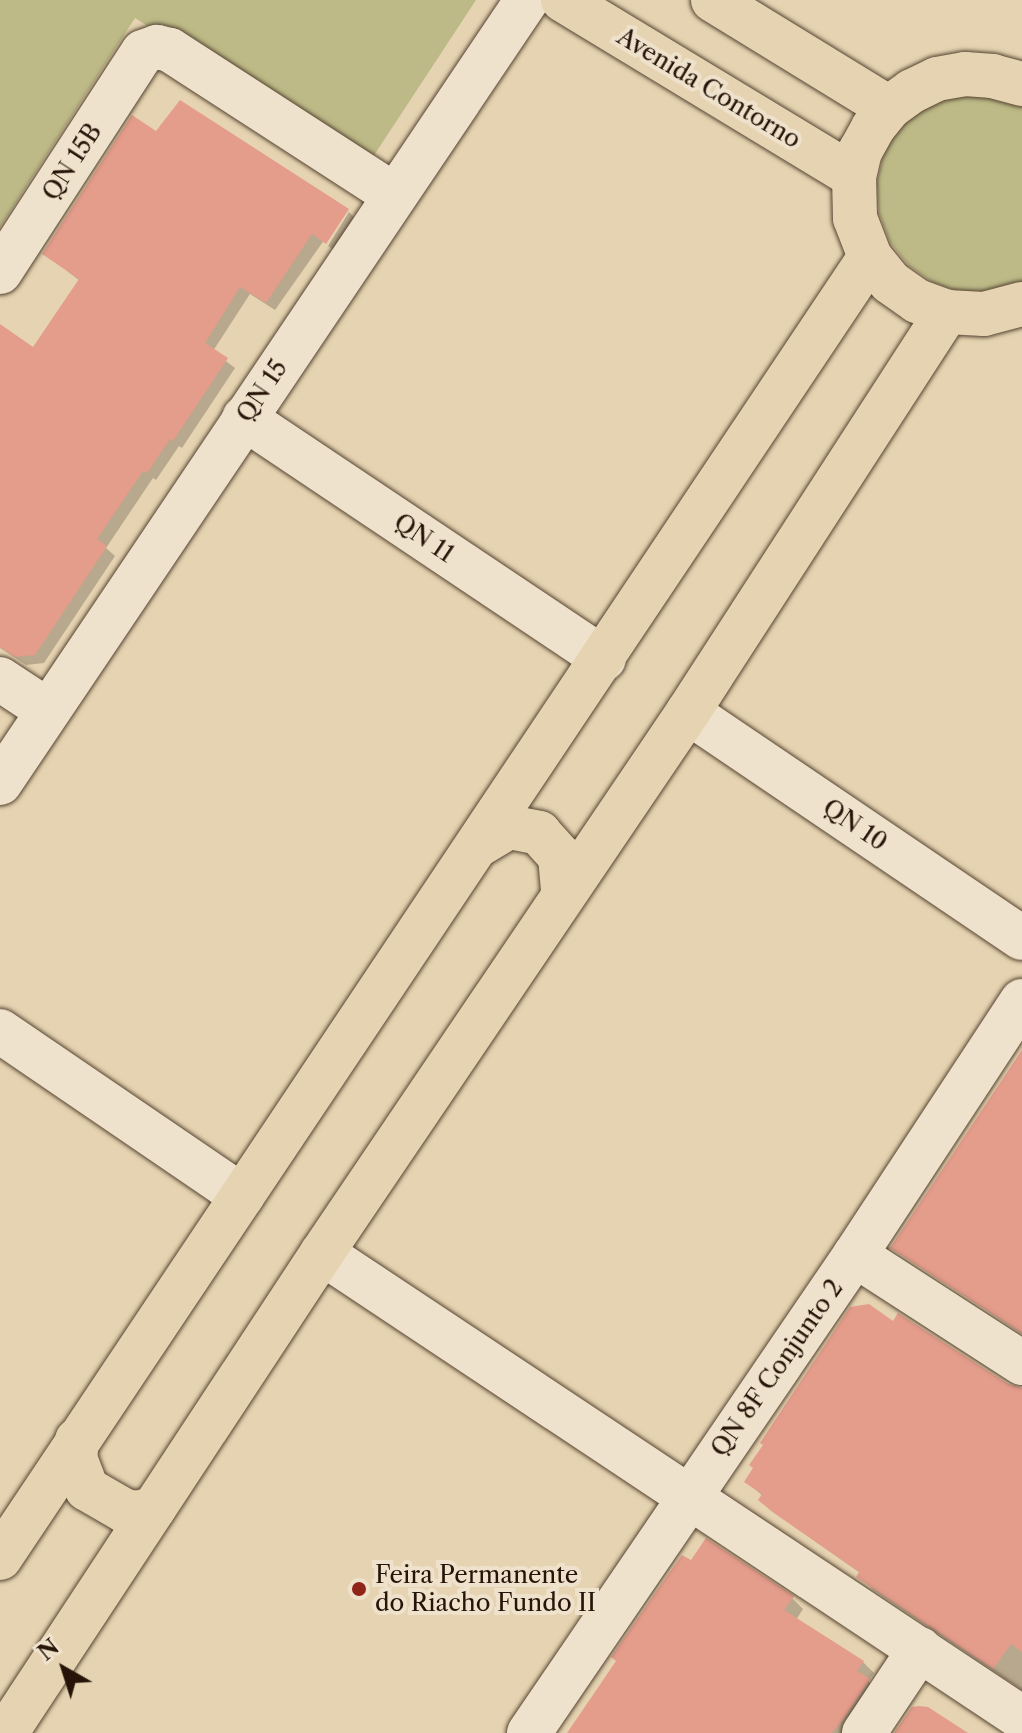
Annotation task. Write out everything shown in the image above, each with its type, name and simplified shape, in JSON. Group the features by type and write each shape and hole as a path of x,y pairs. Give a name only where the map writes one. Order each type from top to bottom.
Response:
{"main road":[{"name":"Avenida Contorno","path":"563,0 854,176"},
{"path":"713,0 889,108"},
{"path":"1012,73 965,74 937,79 912,91 889,108 860,151 854,176 855,218 870,257 890,282 917,301 947,312 984,314 1022,304"},
{"path":"0,1558 870,257"},
{"path":"6,1733 563,892 688,712 947,312"},
{"path":"477,846 509,827 539,833 560,856 563,892"},
{"path":"77,1440 75,1458 87,1489 125,1511 138,1513 154,1508"}],"street":[{"name":"QN 15","path":"0,783 527,0"},
{"name":"QN 15B","path":"0,272 143,52 157,47 170,50 394,195"},
{"name":"QN 11","path":"244,418 604,659"},
{"path":"0,679 47,710"},
{"name":"QN 10","path":"688,712 1022,938"},
{"name":"QN 8F Conjunto 2","path":"529,1733 855,1255 1022,1001"},
{"path":"0,1031 242,1196"},
{"path":"322,1253 1022,1718"},
{"path":"855,1255 1022,1363"},
{"path":"864,1733 920,1649"}],"shaded area":[{"path":"0,0 476,0 367,166 135,18 0,227"},
{"path":"951,92 1022,97 1022,285 994,293 963,293 934,283 909,266 890,242 879,213 877,183 884,152 900,126 923,105"}],"building":[{"path":"180,100 349,209 326,244 312,234 266,303 240,287 205,343 228,358 173,441 170,439 147,473 143,471 97,539 107,546 35,655 15,657 0,647 0,324 33,347 79,279 42,254 132,115 156,131"},
{"path":"1022,1050 1022,1333 890,1248"},
{"path":"869,1304 893,1321 898,1313 1008,1384 1022,1388 1022,1652 1011,1644 993,1669 856,1577 859,1572 774,1513 758,1500 762,1494 744,1482 753,1468 749,1465 763,1445 760,1443 850,1307"},
{"path":"706,1538 794,1596 784,1610 864,1661 857,1671 870,1679 844,1718 832,1733 567,1733 616,1661 611,1657 667,1576 682,1555 691,1560"},
{"path":"912,1707 928,1707 968,1733 894,1733"}],"place":[{"name":"Feira Permanente do Riacho Fundo II","path":"359,1589"}]}
